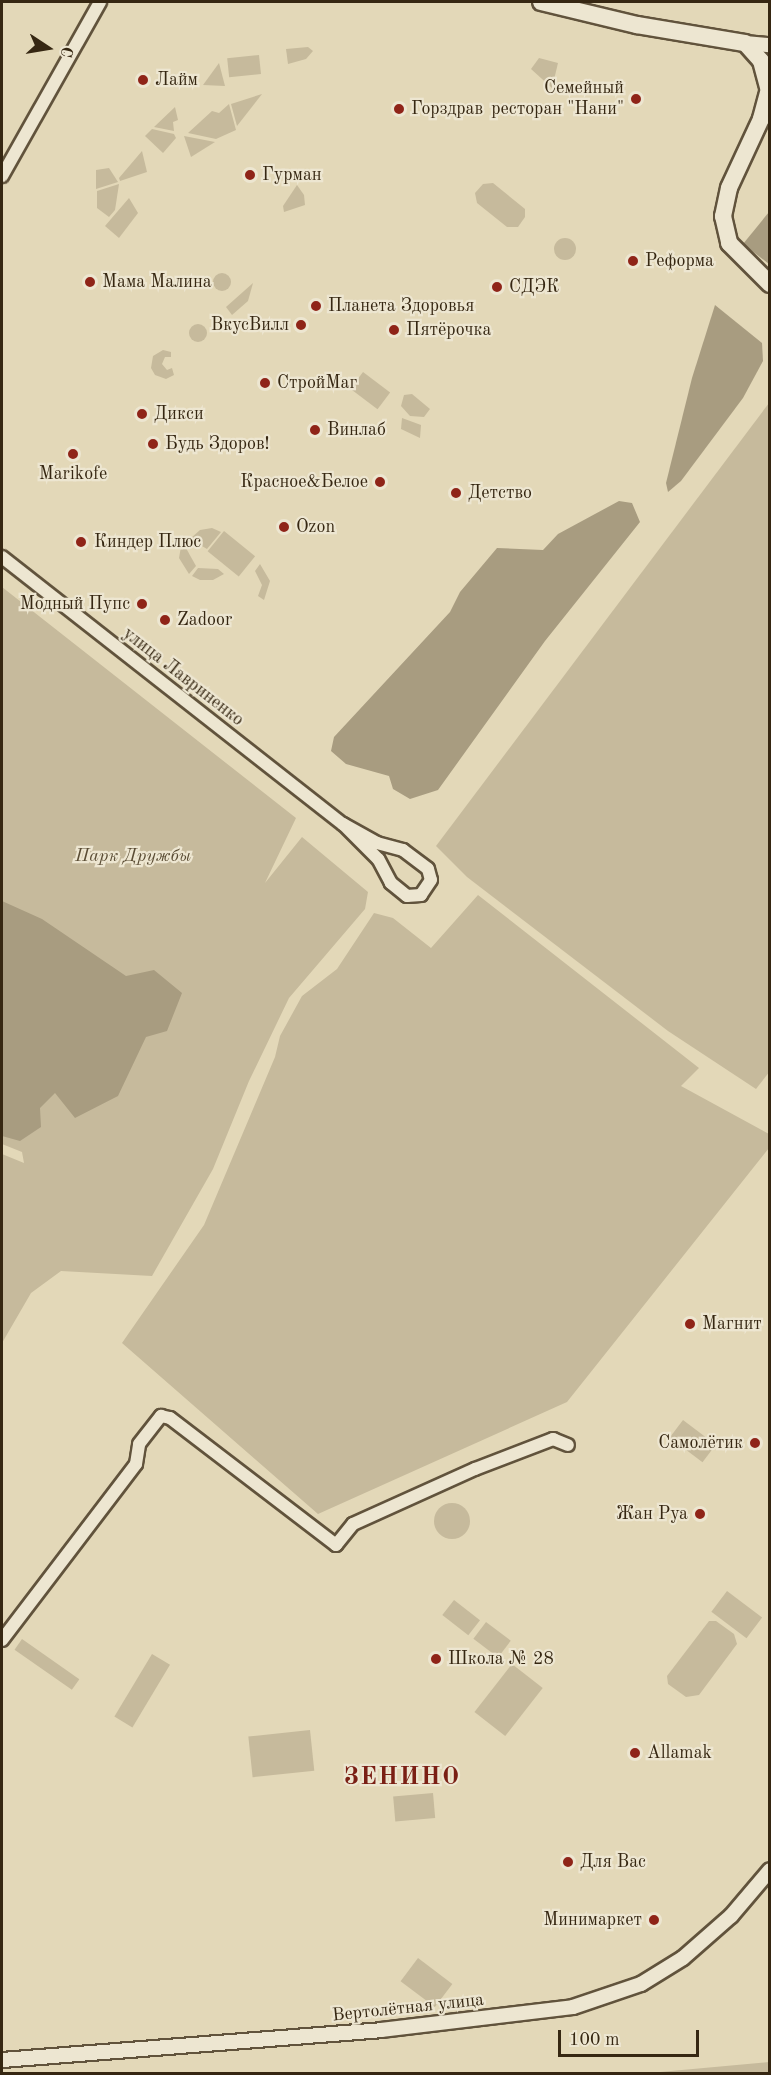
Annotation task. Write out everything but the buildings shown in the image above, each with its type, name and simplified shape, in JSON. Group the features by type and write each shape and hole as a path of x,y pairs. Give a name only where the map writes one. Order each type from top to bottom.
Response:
{"main road":[{"path":"541,2 637,25 745,43 761,61 769,86 761,119 729,188 723,216 729,243 770,284"}],"street":[{"path":"2,176 100,2"},
{"path":"745,43 770,45"},
{"name":"улица Лавриненко","path":"2,557 343,824"},
{"path":"343,824 377,843 403,850 428,869 431,880 421,895 410,897 391,883 378,859 343,824"},
{"path":"2,1640 136,1464 139,1444 161,1416 336,1545 353,1524 475,1469 553,1439 568,1445"},
{"name":"Вертолётная улица","path":"2,2060 391,2029 585,2004 641,1984 683,1958 731,1916 770,1870"}],"green space":[{"path":"308,47 313,51 306,59 288,64 286,49"},
{"path":"259,55 261,74 229,77 227,58"},
{"path":"539,58 558,63 552,88 531,69"},
{"path":"219,63 225,86 203,85"},
{"path":"262,94 237,126 231,104"},
{"path":"229,104 236,130 216,139 188,133 212,111 219,113"},
{"path":"175,107 178,120 173,122 174,131 154,127"},
{"path":"152,129 174,134 176,138 163,153 145,136"},
{"path":"184,136 215,142 191,157"},
{"path":"142,151 147,172 120,181 119,178"},
{"path":"109,168 118,182 96,189 96,170"},
{"path":"493,183 525,209 525,217 518,227 507,227 477,203 475,193 483,184"},
{"path":"119,184 115,210 109,217 97,208 97,191"},
{"path":"297,185 304,195 305,205 284,212 283,206"},
{"path":"129,198 138,213 119,238 105,226"},
{"path":"565,238 573,241 576,249 573,257 565,260 557,257 554,249 557,241"},
{"path":"222,273 228,276 231,282 228,288 222,291 216,288 213,282 216,276"},
{"path":"253,283 248,301 232,315 226,307"},
{"path":"198,324 204,327 207,333 204,339 198,342 192,339 189,333 192,327"},
{"path":"163,350 171,352 171,357 165,357 162,364 167,370 172,368 174,375 166,379 155,375 151,368 153,356"},
{"path":"363,372 390,392 378,409 350,389"},
{"path":"412,394 430,409 424,417 410,416 401,406 404,395"},
{"path":"769,403 770,1071 756,1089 668,1031 467,877 436,846"},
{"path":"402,418 421,425 420,438 401,429"},
{"path":"212,528 221,532 207,549 190,539 200,530"},
{"path":"224,531 255,556 239,576 208,551"},
{"path":"182,541 196,566 189,574 179,558"},
{"path":"260,564 270,581 264,600 258,596 262,585 255,571"},
{"path":"198,568 218,569 224,574 213,580 200,580 192,576"},
{"name":"Парк Дружбы","path":"2,587 296,818 265,883 302,837 368,892 365,909 289,998 249,1081 213,1169 152,1276 61,1271 31,1293 2,1343 2,1154 24,1163 22,1152 2,1144"},
{"path":"478,895 699,1068 681,1086 769,1134 769,1148 567,1402 318,1514 122,1343 204,1225 275,1057 280,1036 302,996 337,969 374,913 393,918 431,948"},
{"path":"683,1420 716,1445 703,1462 670,1438"},
{"path":"452,1503 465,1508 470,1521 465,1534 452,1539 439,1534 434,1521 439,1508"},
{"path":"727,1591 762,1617 746,1638 711,1612"},
{"path":"454,1600 480,1620 468,1635 442,1615"},
{"path":"709,1621 716,1621 734,1634 737,1644 699,1695 686,1697 668,1684 667,1676"},
{"path":"486,1622 511,1641 498,1657 473,1639"},
{"path":"22,1639 79,1679 72,1690 15,1650"},
{"path":"152,1654 170,1665 132,1727 114,1717"},
{"path":"512,1664 543,1688 505,1736 474,1712"},
{"path":"310,1730 314,1771 253,1777 248,1736"},
{"path":"433,1793 435,1818 395,1821 393,1796"},
{"path":"418,1958 452,1984 435,2007 401,1981"},
{"path":"769,2062 769,2073 649,2073"}],"shaded area":[{"path":"769,212 770,264 743,244"},
{"path":"715,305 762,343 763,361 743,398 681,481 668,492 666,483 692,378"},
{"path":"619,501 632,503 640,522 545,641 438,790 410,799 393,789 389,776 346,764 331,751 334,737 450,612 460,592 497,548 543,550 558,534"},
{"path":"2,901 42,919 126,976 154,970 182,993 167,1031 146,1037 118,1096 75,1118 55,1093 40,1108 41,1127 20,1141 2,1136"}],"place":[{"name":"Лайм","path":"143,80"},
{"name":"Семейный ресторан \"Нани\"","path":"636,99"},
{"name":"Горздрав","path":"399,109"},
{"name":"Гурман","path":"250,175"},
{"name":"Реформа","path":"633,261"},
{"name":"Мама Малина","path":"90,282"},
{"name":"СДЭК","path":"497,287"},
{"name":"Планета Здоровья","path":"316,306"},
{"name":"ВкусВилл","path":"301,325"},
{"name":"Пятёрочка","path":"394,330"},
{"name":"СтройМаг","path":"265,383"},
{"name":"Дикси","path":"142,414"},
{"name":"Винлаб","path":"315,430"},
{"name":"Будь Здоров!","path":"153,444"},
{"name":"Marikofe","path":"73,454"},
{"name":"Красное&Белое","path":"380,482"},
{"name":"Детство","path":"456,493"},
{"name":"Ozon","path":"284,527"},
{"name":"Киндер Плюс","path":"81,542"},
{"name":"Модный Пупс","path":"142,604"},
{"name":"Zadoor","path":"165,620"},
{"name":"Магнит","path":"690,1324"},
{"name":"Самолётик","path":"755,1443"},
{"name":"Жан Руа","path":"700,1514"},
{"name":"Школа № 28","path":"436,1659"},
{"name":"Allamak","path":"635,1753"},
{"name":"Для Вас","path":"568,1862"},
{"name":"Минимаркет","path":"654,1920"}],"district":[{"name":"ЗЕНИНО","path":"402,1779"}]}
